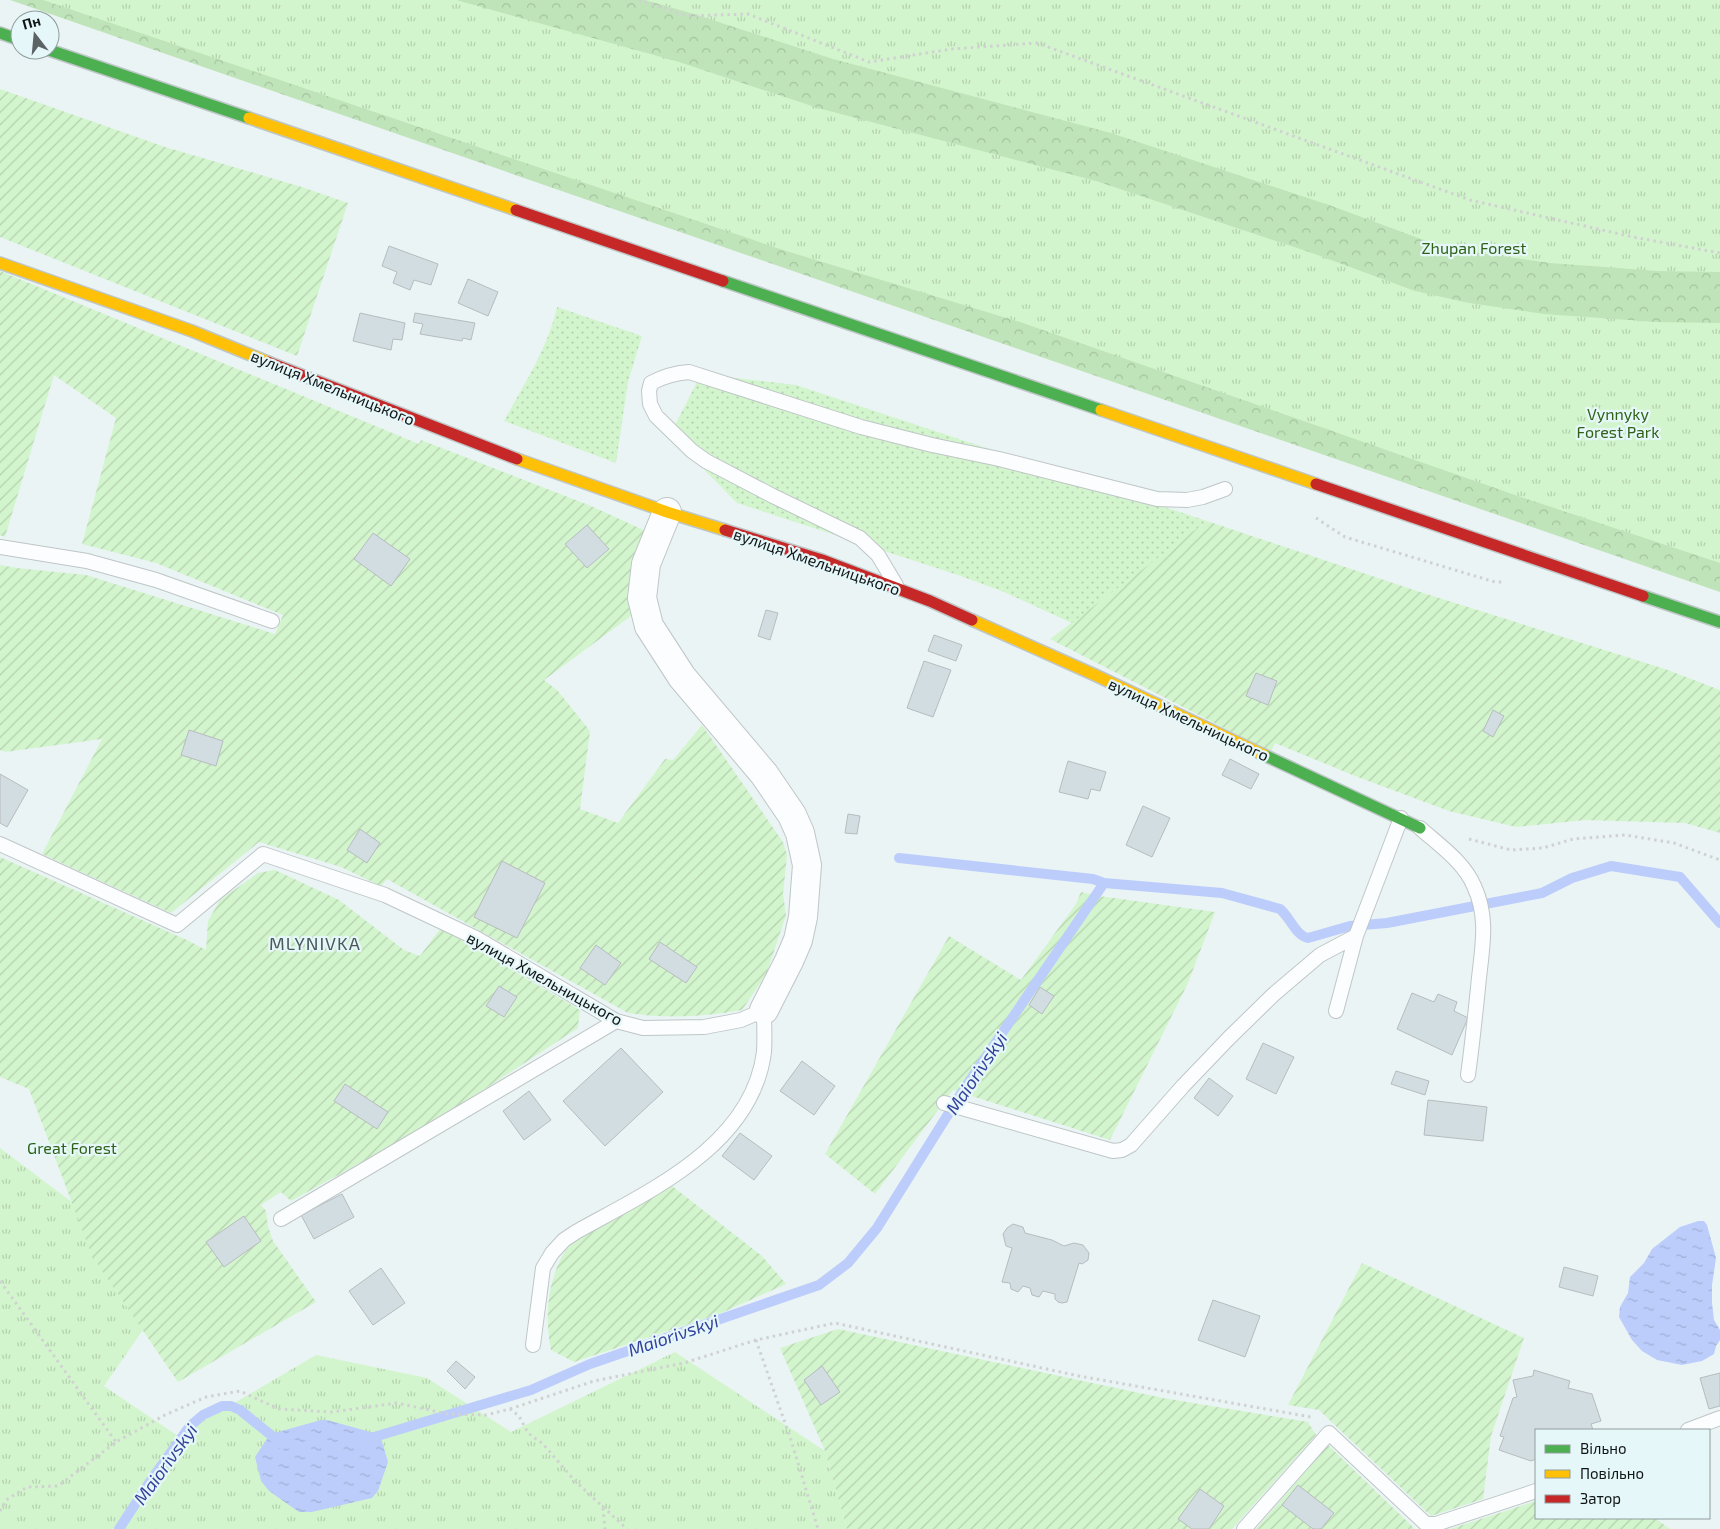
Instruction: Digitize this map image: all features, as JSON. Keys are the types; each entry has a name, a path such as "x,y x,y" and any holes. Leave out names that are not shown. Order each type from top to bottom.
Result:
{"main road":[{"path":"60,54 1720,622"},
{"name":"вулиця Хмельницького","path":"0,263 192,330 487,449 667,512 822,560 930,601 1420,828"}],"street":[{"path":"667,512 646,564 642,598 649,626 682,678 764,774 792,815 800,833 807,865 803,917 798,940 764,1010"}],"lane":[{"path":"899,590 878,555 860,538 773,496 706,461 692,451 656,416 650,404 649,391 652,383 662,377 675,373 690,372 861,427 932,445 999,458 1157,499 1187,500 1203,497 1225,489"},
{"path":"0,547 88,561 156,580 272,621"},
{"path":"1336,1011 1359,929 1401,818"},
{"path":"1420,828 1463,868 1474,886 1483,915 1484,942 1468,1075"},
{"name":"вулиця Хмельницького","path":"0,844 177,925 263,854 385,895 476,938 616,1021 643,1028 704,1027 741,1020 764,1010"},
{"path":"949,1104 1113,1151 1122,1150 1131,1145 1183,1086 1274,995 1320,955 1359,929"},
{"path":"533,1345 543,1268 564,1240 676,1175 698,1158 740,1113 755,1086 764,1052 764,1010"},
{"path":"282,1219 616,1021"},
{"path":"1691,1429 1720,1418"},
{"path":"1244,1529 1329,1433 1426,1524 1436,1527 1535,1491"}],"path":[{"path":"639,0 686,16 748,14 869,62 952,49 1037,43 1470,200 1633,237 1720,253"},
{"path":"1345,537 1495,582"},
{"path":"1420,828 1511,850 1543,848 1573,839 1625,835 1674,843 1720,860"},
{"path":"0,1281 116,1442"},
{"path":"0,1511 6,1500 27,1487 58,1486 116,1442 165,1415 206,1397 240,1391 279,1409 332,1412 397,1403 448,1414 486,1415 594,1381 684,1363 756,1340 835,1323 1079,1376 1311,1417 1320,1422 1329,1433"},
{"path":"756,1340 791,1440 818,1529"},
{"path":"510,1409 519,1416 528,1433 543,1444 575,1481 627,1529"},
{"path":"603,1508 605,1529"}],"green space":[{"name":"Zhupan Forest","path":"10,0 1720,0 1720,592 60,17 60,10 39,10"},
{"name":"Vynnyky Forest Park","path":"43,0 456,0 679,62 818,108 1096,181 1312,253 1415,291 1469,303 1544,314 1656,322 1720,323 1720,563 1515,495 1020,322 783,250"},
{"path":"645,0 1720,0 1720,272 1658,271 1550,263 1479,253 1429,242 1329,205 1111,133 833,59"},
{"path":"0,89 165,147 302,187 348,203 297,356 0,237"},
{"path":"0,271 419,444 421,440 591,506 648,532 635,613 544,680 558,691 590,731 580,809 618,823 665,759 673,760 702,725 783,842 787,855 783,894 786,915 766,975 742,1010 685,1016 628,1013 387,879 381,886 341,867 259,842 171,913 42,854 102,739 5,752 0,750 0,565 86,575 275,634 283,615 156,563 82,544 116,418 54,375 5,537 0,535"},
{"path":"557,307 642,336 628,382 616,463 504,421 542,351"},
{"path":"701,374 796,385 1207,521 1072,623 1004,592 958,575 737,503 670,435"},
{"path":"1207,521 1420,592 1665,669 1720,690 1720,833 1685,823 1585,820 1516,827 1449,811 1355,776 1275,743 1271,752 1050,639"},
{"name":"Great Forest","path":"0,857 206,950 208,921 220,900 258,873 275,870 339,900 404,950 420,956 440,929 456,937 580,1010 578,1028 431,1124 291,1201 281,1192 261,1205 266,1211 273,1241 316,1302 178,1382 92,1256 29,1089 0,1077"},
{"path":"1081,892 1215,912 1188,983 1110,1140 953,1090 875,1194 825,1154 949,936 1021,980 1076,904"},
{"path":"0,1148 177,1281 104,1386 178,1436 316,1355 427,1378 511,1432 675,1352 825,1451 847,1529 0,1529"},
{"path":"672,1186 762,1256 786,1284 719,1314 574,1362 551,1350 548,1320 550,1290 559,1262 566,1249 575,1237"},
{"path":"1362,1263 1524,1338 1491,1436 1483,1499 1431,1516 1319,1410 1288,1405"},
{"path":"838,1329 1163,1398 1308,1422 1316,1435 1232,1529 847,1529 825,1451 780,1348"},
{"path":"1328,1445 1415,1529 1256,1529"},
{"path":"1535,1501 1535,1519 1656,1519 1670,1529 1450,1529"}],"water":[{"path":"1704,1221 1707,1225 1716,1258 1712,1285 1712,1303 1714,1320 1720,1330 1720,1340 1714,1354 1702,1361 1682,1365 1657,1360 1642,1351 1632,1340 1619,1317 1620,1307 1628,1293 1630,1277 1644,1263 1652,1249 1680,1227"},
{"path":"321,1420 374,1433 381,1438 388,1462 378,1491 372,1498 312,1512 299,1512 269,1491 261,1481 255,1457 266,1440 278,1432"}],"building":[{"path":"389,246 438,264 431,285 414,280 410,290 393,283 397,272 382,266"},
{"path":"468,279 498,292 488,316 458,303"},
{"path":"360,313 405,323 402,340 393,339 391,350 353,341"},
{"path":"415,313 475,323 471,340 463,338 462,341 420,334 423,324 413,322"},
{"path":"587,525 609,549 587,568 565,544"},
{"path":"373,533 410,559 391,586 354,559"},
{"path":"766,610 778,613 770,640 758,636"},
{"path":"934,635 962,645 956,661 928,651"},
{"path":"924,661 951,670 933,717 907,708"},
{"path":"1256,673 1277,681 1268,705 1246,696"},
{"path":"1493,710 1504,716 1493,737 1483,731"},
{"path":"189,730 223,741 216,766 181,755"},
{"path":"1230,759 1259,774 1251,789 1222,775"},
{"path":"1068,761 1106,772 1100,791 1091,789 1088,799 1059,792"},
{"path":"0,774 28,790 7,827 0,823"},
{"path":"1143,806 1170,818 1152,857 1126,845"},
{"path":"848,814 860,816 857,834 845,833"},
{"path":"360,829 380,843 367,863 347,850"},
{"path":"502,861 545,883 517,938 474,917"},
{"path":"660,942 697,967 686,983 649,959"},
{"path":"596,945 621,963 605,985 580,968"},
{"path":"499,986 517,997 504,1017 486,1006"},
{"path":"1040,987 1054,996 1042,1014 1029,1005"},
{"path":"1412,993 1434,1002 1438,994 1457,1002 1454,1011 1468,1018 1452,1055 1397,1029"},
{"path":"1263,1043 1294,1057 1276,1094 1246,1079"},
{"path":"621,1048 663,1092 605,1146 563,1101"},
{"path":"802,1061 835,1086 814,1115 780,1091"},
{"path":"1396,1071 1429,1081 1425,1095 1391,1084"},
{"path":"1209,1078 1233,1096 1218,1116 1194,1098"},
{"path":"345,1084 388,1112 377,1129 334,1101"},
{"path":"529,1091 551,1120 524,1140 503,1111"},
{"path":"1428,1100 1487,1107 1483,1141 1424,1135"},
{"path":"740,1133 772,1156 754,1180 722,1156"},
{"path":"342,1194 354,1217 314,1239 301,1215"},
{"path":"244,1216 261,1241 224,1267 206,1242"},
{"path":"1013,1224 1023,1227 1025,1233 1052,1240 1064,1246 1074,1243 1083,1245 1089,1253 1088,1260 1082,1264 1079,1263 1067,1302 1058,1302 1055,1299 1055,1294 1043,1291 1039,1297 1032,1295 1030,1288 1023,1286 1018,1292 1011,1289 1010,1283 1002,1282 1012,1248 1006,1246 1003,1234"},
{"path":"1564,1267 1598,1276 1593,1296 1559,1287"},
{"path":"381,1268 405,1303 373,1325 349,1291"},
{"path":"1213,1300 1260,1316 1245,1357 1198,1340"},
{"path":"456,1361 475,1377 465,1389 447,1371"},
{"path":"822,1366 840,1392 821,1405 804,1380"},
{"path":"1534,1370 1570,1381 1568,1388 1592,1394 1601,1421 1591,1424 1593,1429 1535,1429 1535,1459 1531,1461 1499,1450 1504,1437 1500,1436 1513,1398 1517,1397 1513,1380 1533,1376"},
{"path":"1720,1373 1720,1406 1709,1409 1700,1378"},
{"path":"1298,1485 1334,1513 1321,1529 1313,1529 1282,1505"},
{"path":"1200,1489 1224,1506 1209,1529 1192,1529 1178,1519"}],"waterway":[{"path":"899,858 1093,879 1104,883 1222,893 1280,909 1296,930 1308,938 1350,926 1387,923 1542,893 1572,878 1611,866 1680,877 1720,923"},
{"name":"Maiorivskyi","path":"364,1440 531,1390 590,1364 819,1285 848,1263 877,1228 962,1092 1104,883"},
{"name":"Maiorivskyi","path":"119,1529 190,1426 203,1415 222,1406 231,1406 240,1410 282,1444"}],"traffic: fast":[{"path":"0,33 10,36"},
{"path":"60,54 249,118"},
{"path":"723,281 1101,410"},
{"path":"1643,596 1720,622"},
{"path":"1264,755 1420,828"}],"traffic: slow":[{"path":"249,118 516,210"},
{"path":"0,263 192,331 268,362"},
{"path":"1101,410 1316,484"},
{"path":"517,459 667,512 725,530"},
{"path":"972,620 1095,675 1264,755"}],"traffic: jam":[{"path":"516,210 723,281"},
{"path":"268,362 517,459"},
{"path":"1316,484 1643,596"},
{"path":"725,530 822,560 930,601 972,620"}],"district":[{"name":"MLYNIVKA","path":"315,943"}]}
